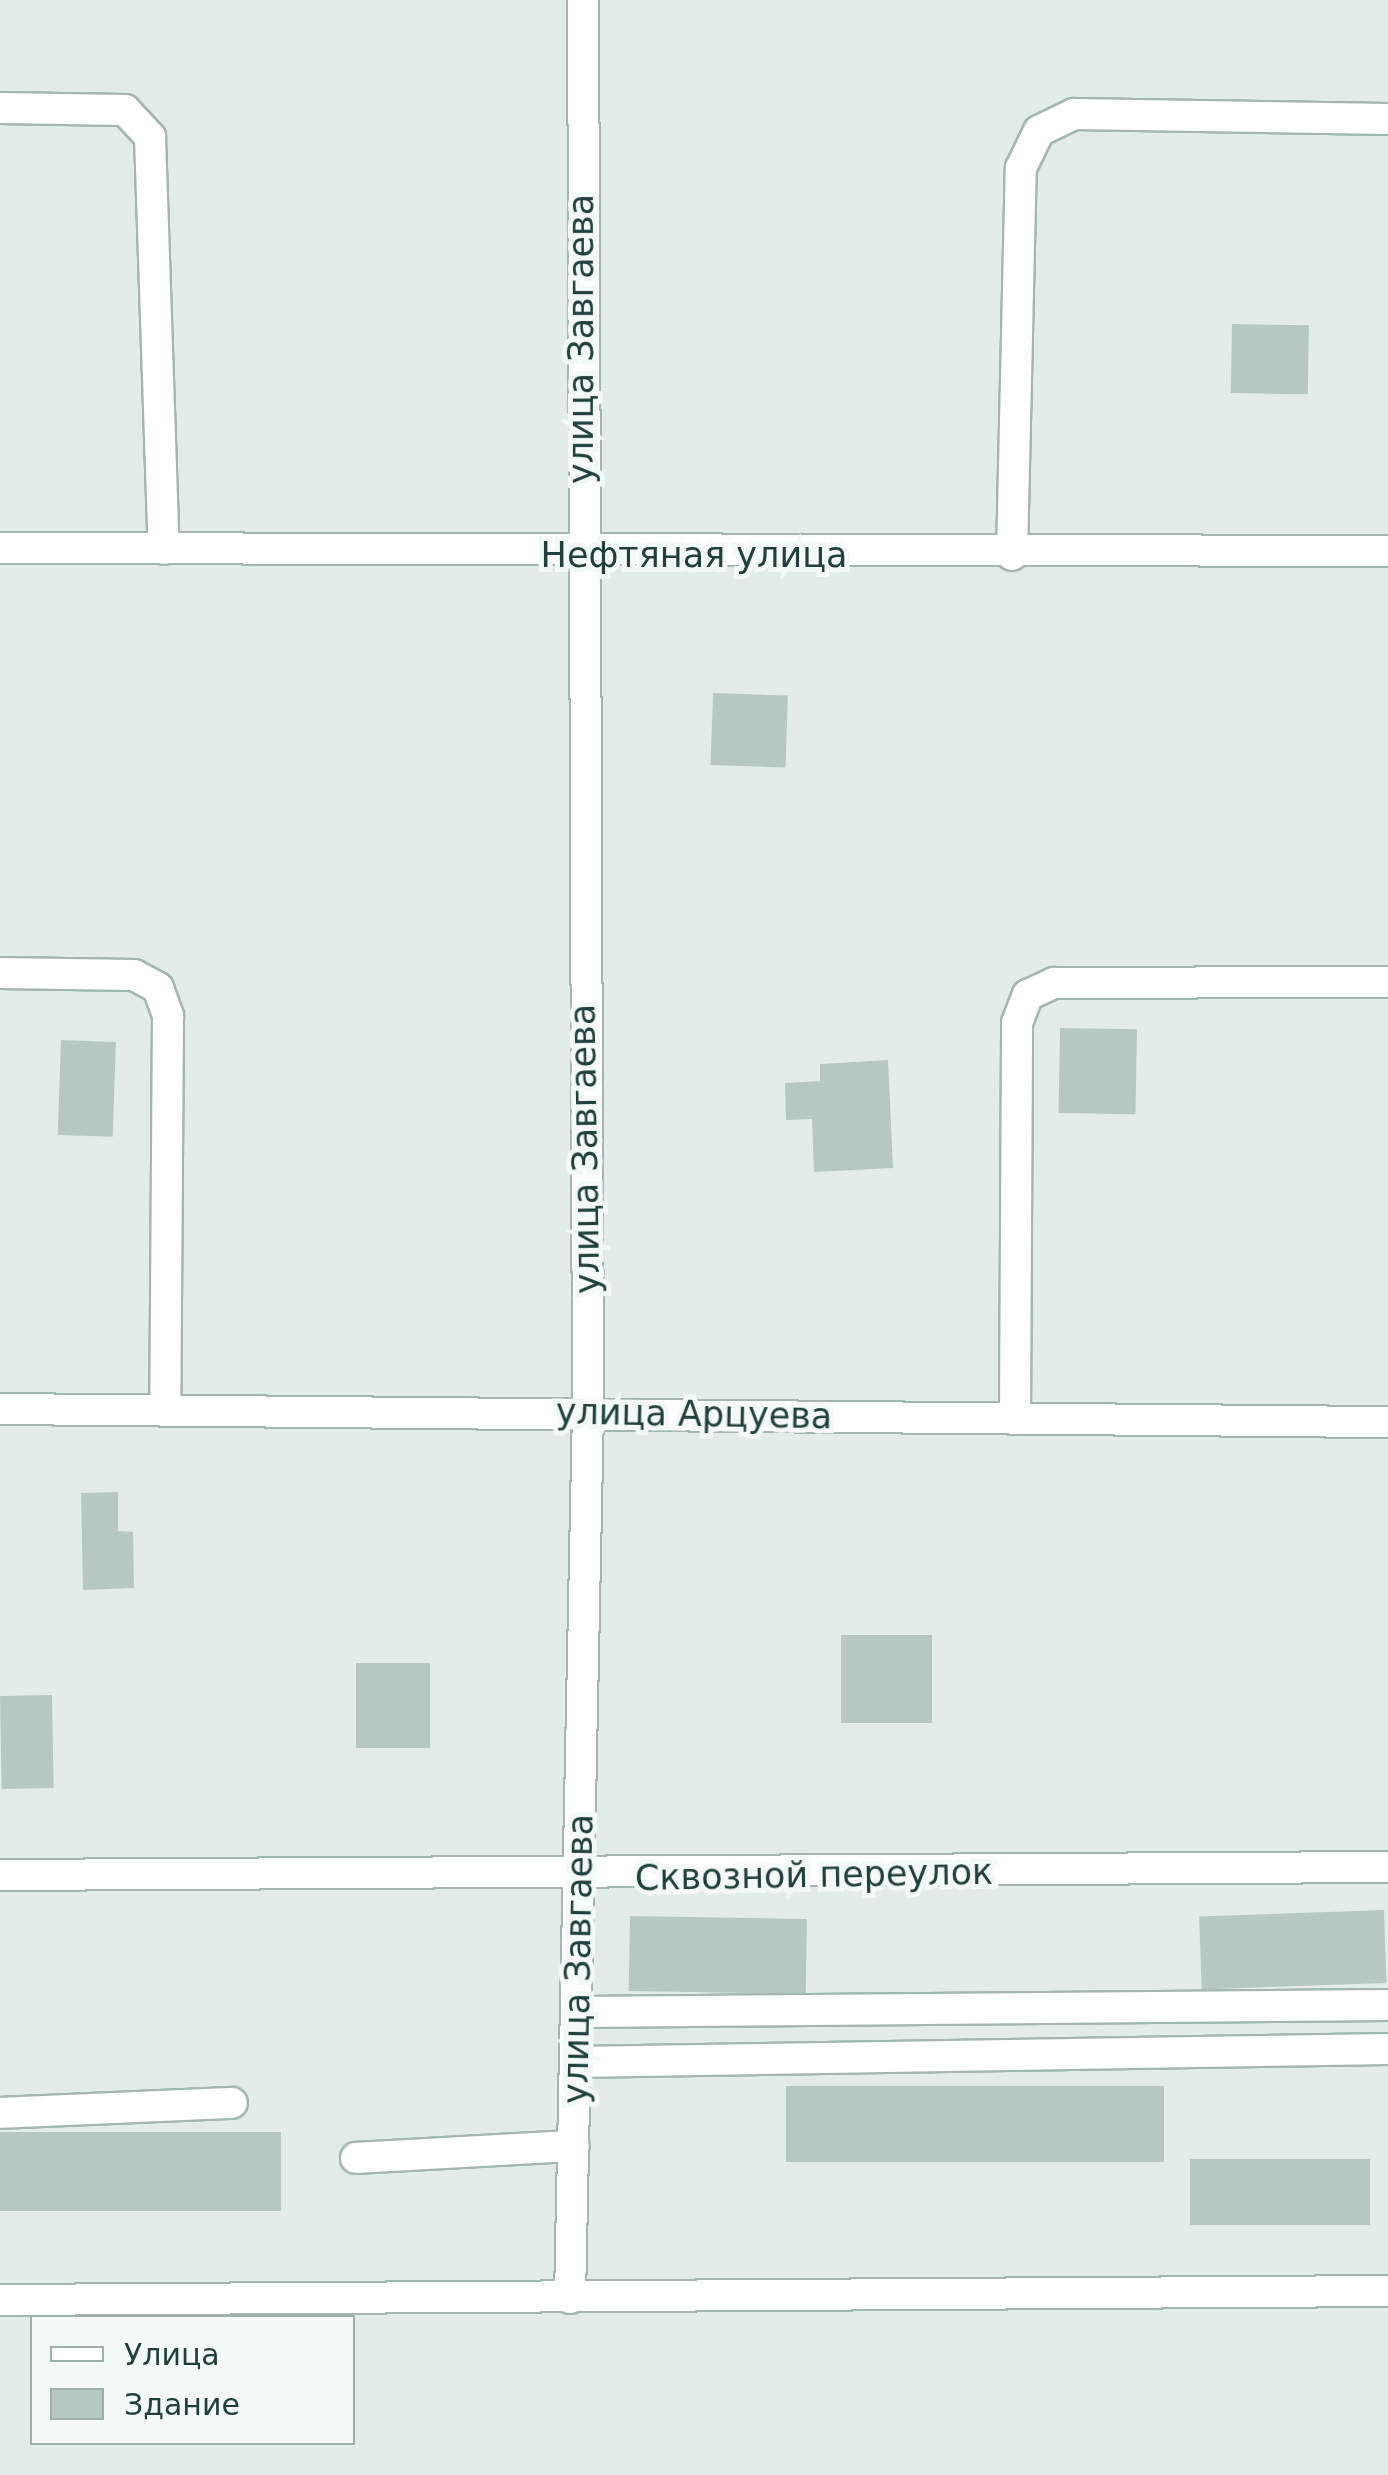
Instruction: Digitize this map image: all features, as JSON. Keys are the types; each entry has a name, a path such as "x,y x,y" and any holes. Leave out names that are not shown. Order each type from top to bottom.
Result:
{"street":[{"name":"улица Завгаева","path":"570,2298 588,1412 580,555 583,0"},
{"path":"0,108 125,110 150,137 164,548"},
{"path":"1012,555 1021,168 1039,130 1074,114 1388,118"},
{"name":"Нефтяная улица","path":"0,548 580,555 1388,551"},
{"path":"0,973 134,976 158,988 168,1016 166,1409"},
{"path":"1014,1419 1017,1023 1028,996 1054,983 1388,982"},
{"name":"улица Арцуева","path":"0,1409 1388,1422"},
{"name":"Сквозной переулок","path":"0,1875 580,1878 1388,1867"},
{"path":"576,2012 1388,2005"},
{"path":"576,2062 1388,2049"},
{"path":"0,2114 232,2103"},
{"path":"356,2158 574,2146"},
{"path":"0,2300 1388,2291"}],"building":[{"path":"1232,324 1309,325 1308,394 1231,393"},
{"path":"713,693 788,696 785,768 710,765"},
{"path":"1060,1028 1137,1029 1136,1114 1059,1113"},
{"path":"61,1040 116,1042 113,1137 58,1135"},
{"path":"888,1060 893,1168 814,1172 812,1119 786,1120 785,1083 820,1081 820,1064"},
{"path":"118,1492 118,1531 133,1532 134,1588 83,1590 81,1493"},
{"path":"841,1635 932,1635 932,1723 841,1723"},
{"path":"356,1663 430,1663 430,1748 356,1748"},
{"path":"52,1695 54,1788 2,1789 0,1696"},
{"path":"1384,1910 1387,1983 1202,1989 1199,1916"},
{"path":"630,1916 807,1919 806,1994 629,1991"},
{"path":"786,2086 1164,2086 1164,2162 786,2162"},
{"path":"0,2132 281,2132 281,2211 0,2211"},
{"path":"1190,2159 1370,2159 1370,2225 1190,2225"}]}
